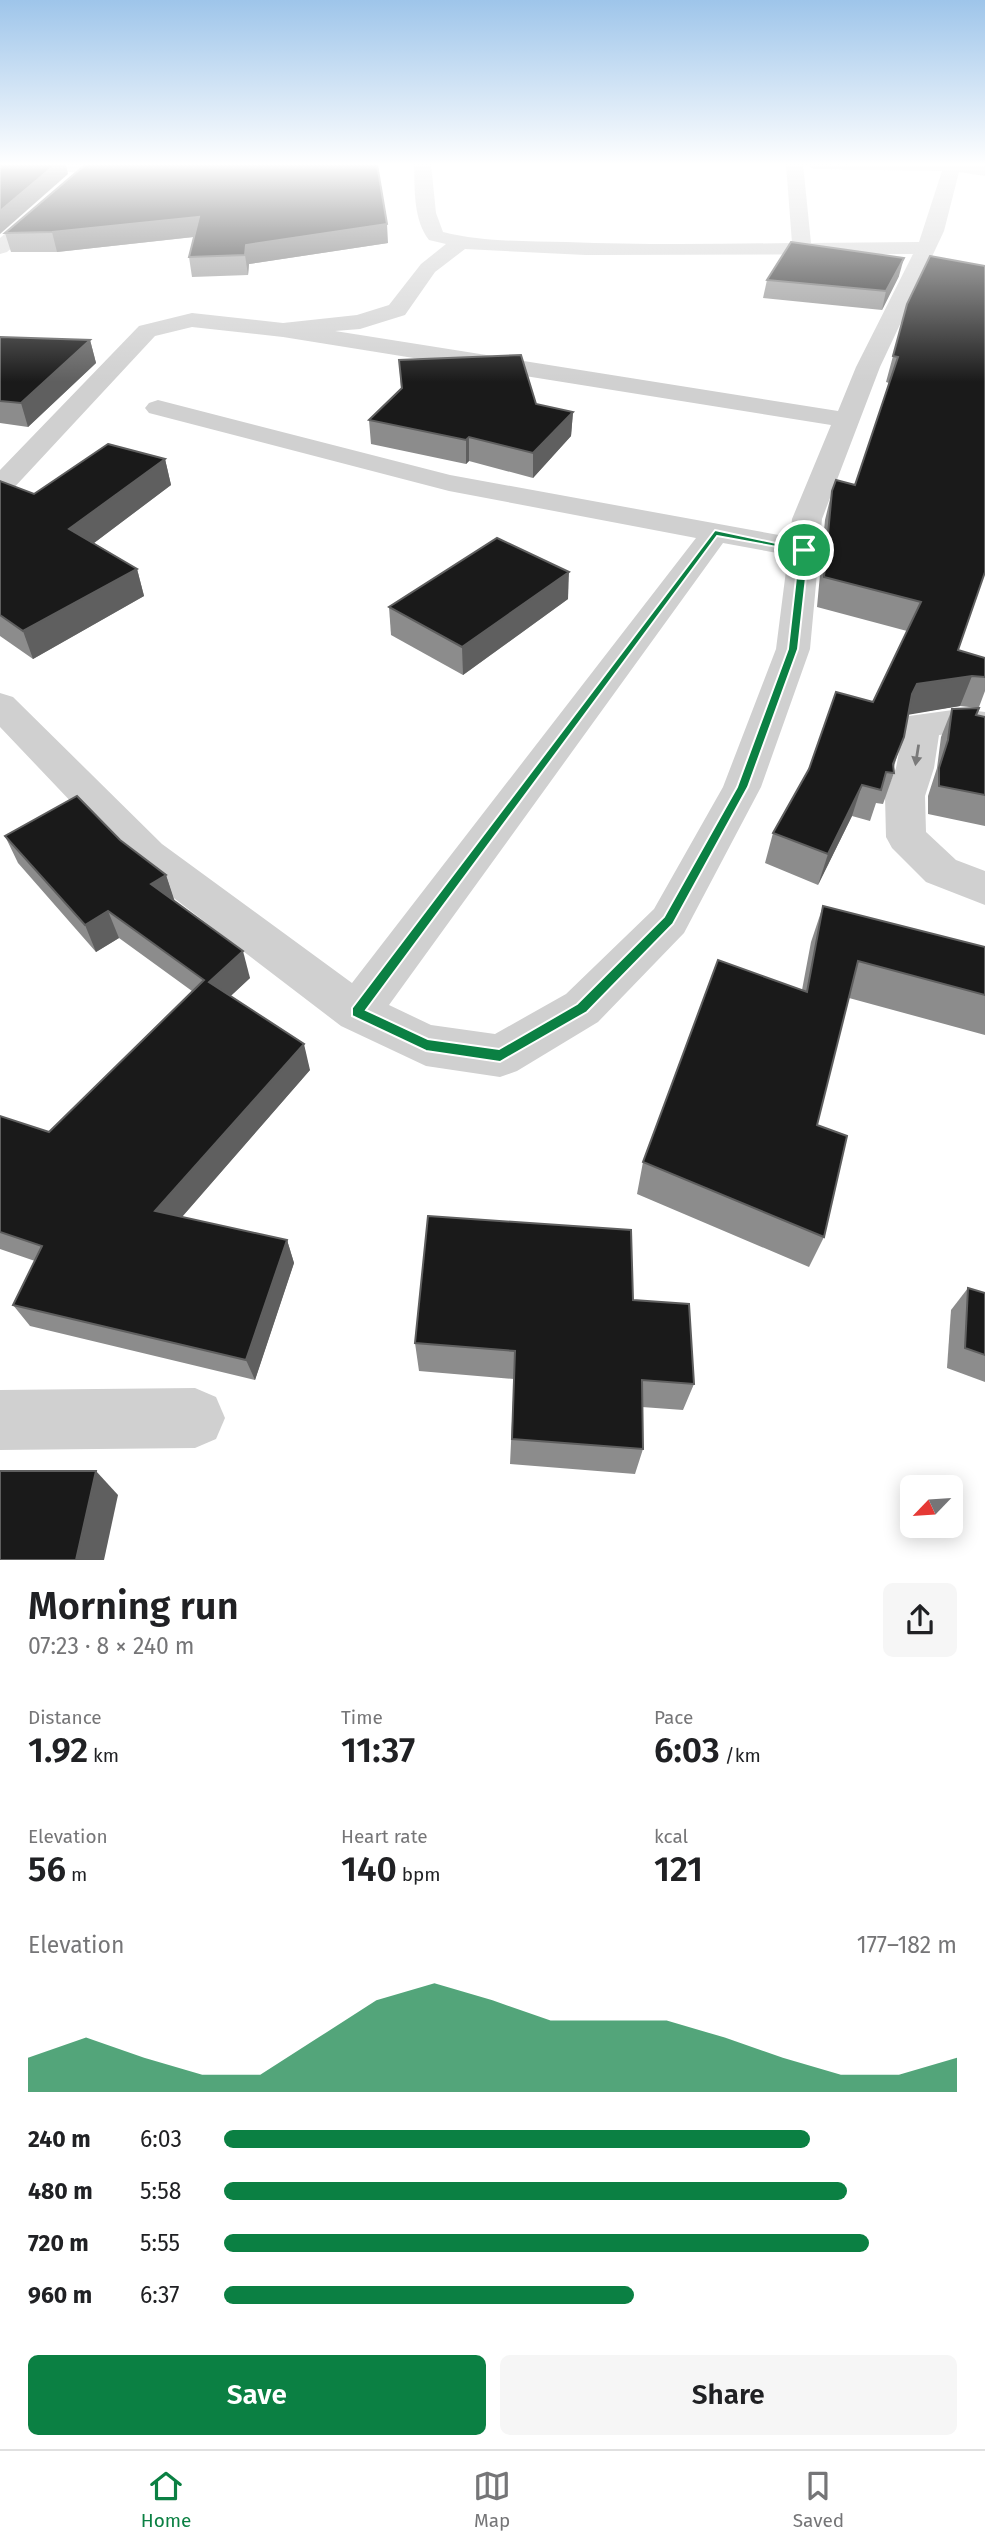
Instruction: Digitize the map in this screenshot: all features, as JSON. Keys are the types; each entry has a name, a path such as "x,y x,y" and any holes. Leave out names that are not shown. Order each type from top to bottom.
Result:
{"street":[{"path":"438,237 460,243 535,248 926,248"},
{"path":"801,237 802,248"},
{"path":"0,705 147,855 357,1012 426,1045 500,1056 582,1008 669,921 742,787 793,649 807,519 868,367 931,237"},
{"path":"283,330 360,322 397,310 428,268 460,243"},
{"path":"0,486 147,331 192,320 283,330 847,420"},
{"path":"158,408 449,483 804,550"},
{"path":"357,1012 715,533"},
{"path":"985,724 960,721 922,726 915,768 905,796 906,837 941,871 985,889"},
{"path":"0,1420 195,1418"}],"building":[{"path":"194,237 301,237 246,245 245,255 189,257"},
{"path":"791,242 904,258 886,291 767,280"},
{"path":"930,256 985,266 985,572 958,650 985,658 985,677 972,676 917,684 912,694 904,737 893,764 894,773 886,772 881,790 862,785 828,854 773,833 809,769 836,692 873,702 921,602 824,577 832,491 836,480 855,485 898,357 893,356 907,304"},
{"path":"0,337 90,340 21,403 0,401"},
{"path":"521,355 536,404 573,412 533,453 469,437 466,440 369,420 402,388 399,360"},
{"path":"108,444 165,459 69,529 137,569 23,631 0,615 0,481 34,494"},
{"path":"497,538 569,572 462,647 389,607"},
{"path":"979,708 976,715 985,717 985,795 939,786 939,768 948,740 952,709"},
{"path":"77,796 120,840 166,875 151,884 243,951 209,982 304,1044 155,1211 287,1240 246,1360 13,1305 42,1246 0,1232 0,1116 49,1132 204,980 108,911 85,925 5,836"},
{"path":"823,906 985,947 985,995 858,961 817,1125 847,1136 824,1237 643,1162 718,960 807,992"},
{"path":"428,1216 631,1230 633,1300 689,1304 694,1384 642,1380 643,1449 512,1439 515,1351 415,1343"},
{"path":"968,1288 985,1293 985,1355 965,1348"},
{"path":"0,1471 96,1471 76,1560 0,1560"}],"route":[{"path":"715,533 804,550 793,649 742,787 669,921 582,1008 500,1056 426,1045 357,1012 715,533"}]}
